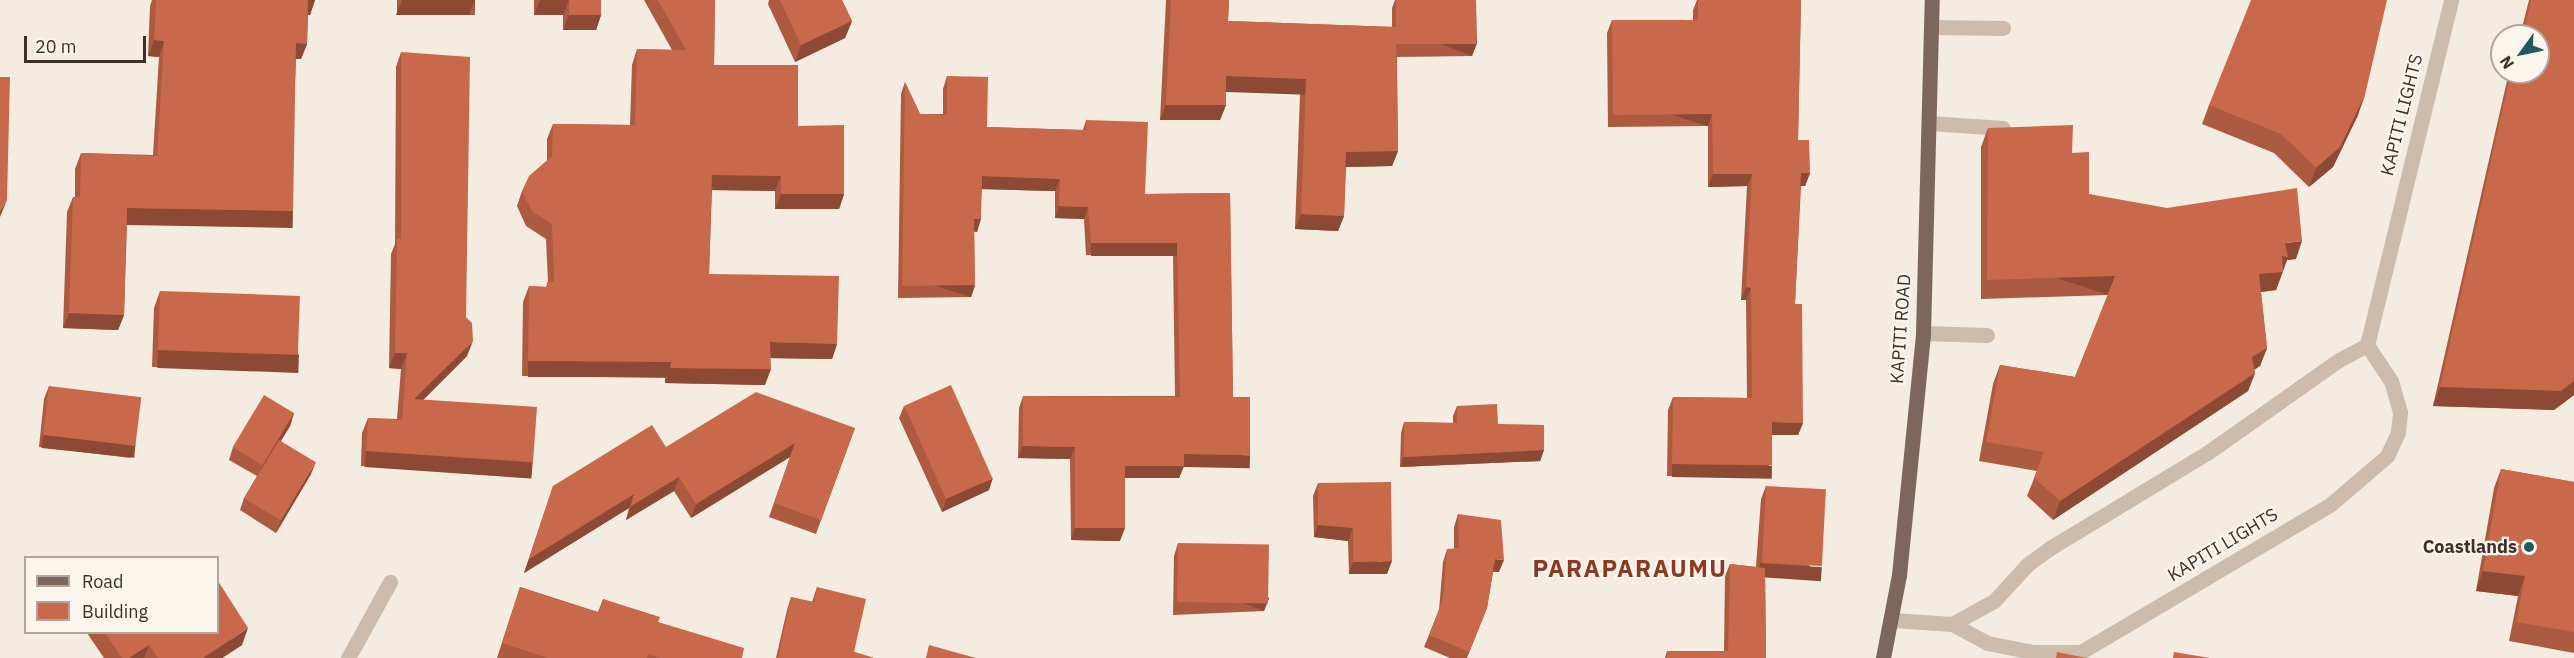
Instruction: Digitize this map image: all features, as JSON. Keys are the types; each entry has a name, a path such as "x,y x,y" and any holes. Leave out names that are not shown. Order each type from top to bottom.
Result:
{"main road":[{"name":"KAPITI ROAD","path":"1883,658 1892,620 1923,333 1932,0"}],"street":[{"name":"KAPITI LIGHTS","path":"1892,620 1952,624 1987,643 2033,652 2081,652 2331,504 2387,456 2398,432 2400,412 2391,381 2367,345 2451,0"},
{"path":"1933,27 2003,28"},
{"path":"1929,123 2003,128"},
{"path":"1923,333 1987,335"},
{"path":"1952,624 1994,601 2028,564 2050,548 2207,453 2339,360 2367,345"},
{"path":"348,658 390,582"}],"building":[{"path":"156,0 308,0 307,44 296,43 293,211 127,208 124,315 69,313 73,197 80,197 81,153 157,156 164,41 154,40"},
{"path":"569,0 601,0 601,15 569,15"},
{"path":"658,0 715,0 714,65 798,65 798,126 844,125 844,194 781,194 781,176 712,175 709,274 839,276 837,344 770,342 771,369 670,368 671,362 528,361 529,286 547,287 547,282 554,282 552,224 532,211 522,191 529,176 552,156 553,124 635,125 637,49 686,50"},
{"path":"780,0 842,0 852,21 801,45"},
{"path":"1171,0 1229,0 1228,21 1396,27 1398,151 1346,152 1344,216 1301,214 1306,79 1226,76 1226,105 1166,105"},
{"path":"1396,0 1476,0 1476,44 1396,44"},
{"path":"1698,0 1801,0 1798,140 1809,140 1810,173 1801,173 1795,304 1802,304 1803,423 1772,422 1772,465 1672,464 1673,397 1752,398 1751,288 1746,287 1752,174 1713,174 1712,114 1613,115 1612,20 1698,20"},
{"path":"2251,0 2387,0 2365,95 2340,147 2316,168 2281,134 2209,105"},
{"path":"2531,0 2574,0 2574,381 2561,391 2440,387 2508,84 2550,84 2550,24 2526,24"},
{"path":"401,52 470,57 466,317 472,323 473,341 414,399 537,407 533,462 366,451 368,418 402,420 407,353 395,353 397,239 401,239"},
{"path":"947,76 988,77 987,127 1086,130 1086,120 1148,122 1145,194 1230,193 1233,397 1250,397 1250,455 1184,454 1184,466 1125,466 1125,528 1075,528 1075,447 1023,446 1023,396 1180,397 1177,243 1091,243 1088,207 1059,206 1060,179 982,176 981,219 974,219 975,285 902,286 905,82 920,114 947,115"},
{"path":"0,77 10,77 7,200 0,211"},
{"path":"2073,125 2072,153 2089,152 2089,194 2167,208 2297,188 2302,241 2285,243 2288,257 2282,256 2283,272 2259,274 2267,348 2252,357 2255,373 2060,501 2034,478 2044,452 1986,442 2000,365 2075,377 2115,276 1987,280 1988,128"},
{"path":"160,291 300,296 298,355 158,350"},
{"path":"951,385 992,478 946,499 904,406"},
{"path":"49,386 141,397 135,446 43,435"},
{"path":"756,392 855,428 821,520 774,503 795,443 696,504 679,477 631,506 634,494 529,559 553,486 652,425 666,447"},
{"path":"264,395 294,413 263,465 233,447"},
{"path":"1497,404 1498,424 1544,425 1544,450 1404,457 1404,422 1457,423 1457,406"},
{"path":"279,440 316,462 281,520 244,498"},
{"name":"Coastlands","path":"2501,469 2574,482 2574,632 2516,622 2525,576 2483,571"},
{"path":"1391,482 1392,561 1353,562 1353,528 1318,525 1318,483"},
{"path":"1766,486 1826,489 1822,566 1762,563"},
{"path":"1458,514 1501,520 1504,560 1495,559 1487,608 1469,652 1429,635 1443,599 1447,549 1459,548"},
{"path":"1178,543 1269,545 1268,604 1177,602"},
{"path":"1730,564 1765,568 1766,658 1667,658 1667,651 1728,651"},
{"path":"219,583 248,628 203,658 158,658 149,645 129,658 122,658 106,634 219,634"},
{"path":"520,587 599,613 603,599 660,617 658,622 744,648 742,658 661,658 648,654 647,658 548,658 502,643"},
{"path":"817,587 866,599 854,652 874,658 778,658 791,597 814,602"},
{"path":"929,645 976,658 926,658"},
{"path":"2057,652 2087,658 2056,658"},
{"path":"2174,652 2210,658 2173,658"}],"place":[{"name":"Coastlands","path":"2529,547"}],"district":[{"name":"PARAPARAUMU","path":"1630,569"}]}
